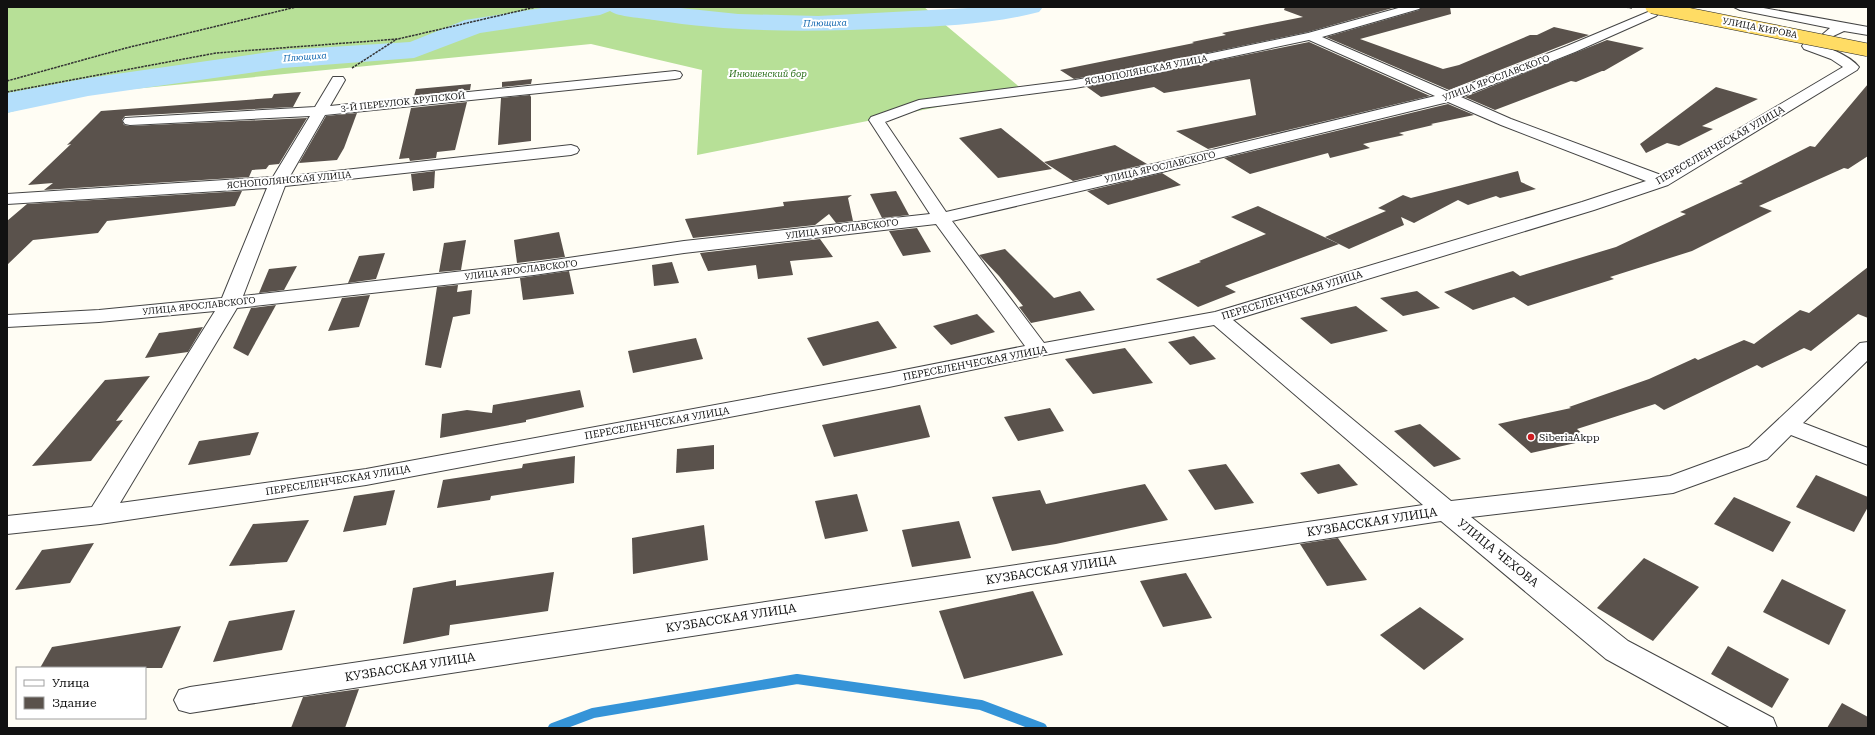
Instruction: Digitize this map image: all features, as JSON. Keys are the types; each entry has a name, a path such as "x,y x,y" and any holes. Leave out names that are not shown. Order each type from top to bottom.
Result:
{"main road":[{"name":"УЛИЦА КИРОВА","path":"1652,10 1868,50"}],"street":[{"name":"ЯСНОПОЛЯНСКАЯ УЛИЦА","path":"941,218 876,120 919,104 1096,80 1310,36 1415,7"},
{"path":"1740,7 1868,31"},
{"name":"УЛИЦА ЯРОСЛАВСКОГО","path":"7,321 99,316 230,303 534,269 684,247 941,218 1162,167 1450,97 1571,49 1652,10"},
{"path":"1828,35 1842,27"},
{"path":"1310,36 1506,122 1662,181"},
{"name":"ПЕРЕСЕЛЕНЧЕСКАЯ УЛИЦА","path":"7,525 100,515 366,477 881,382 1039,350 1218,318 1588,206 1662,181 1852,67 1836,56 1808,46"},
{"name":"3-Й ПЕРЕУЛОК КРУПСКОЙ","path":"130,121 320,111 675,75"},
{"path":"100,515 230,303 278,182 338,80"},
{"name":"ЯСНОПОЛЯНСКАЯ УЛИЦА","path":"7,199 278,182 570,150"},
{"path":"941,218 1039,350"},
{"name":"УЛИЦА ЧЕХОВА","path":"1218,318 1446,510 1617,650 1761,728"},
{"name":"КУЗБАССКАЯ УЛИЦА","path":"190,700 1446,510 1673,484 1758,453 1868,348"},
{"path":"1787,426 1868,457"}],"path":[{"path":"7,81 126,48 296,7"},
{"path":"7,92 216,53 398,39 536,7"},
{"path":"359,62 383,46 398,39"}],"green space":[{"name":"Инюшенский бор","path":"7,7 924,7 1023,90 697,155 702,70 591,44 72,95 7,113"}],"building":[{"path":"1285,7 1396,7 1308,32 1131,69 1074,79 1060,70 1194,43 1192,42 1226,35 1222,33 1303,17 1284,10"},
{"path":"1422,7 1450,7 1451,14 1360,39 1443,69 1459,65 1530,35 1537,35 1554,27 1589,35 1449,90 1326,37 1419,10"},
{"path":"1607,40 1644,48 1604,71 1576,82 1571,81 1495,110 1465,97"},
{"path":"1309,42 1430,96 1208,149 1176,131 1256,115 1250,79 1164,93 1154,87 1101,97 1087,87"},
{"path":"532,79 531,84 502,87 502,82"},
{"path":"471,84 470,90 414,96 416,89"},
{"path":"1868,84 1868,156 1848,169 1844,168 1759,206 1772,211 1692,251 1610,277 1614,279 1528,306 1514,297 1473,310 1444,292 1513,271 1520,276 1616,247 1686,214 1680,212 1743,183 1739,182 1810,146 1815,147"},
{"path":"1716,87 1758,99 1702,126 1713,129 1679,146 1667,143 1646,153 1640,144"},
{"path":"301,92 293,107 125,116 122,120 124,125 130,126 307,118 279,164 269,165 266,169 252,170 249,177 44,190 53,183 28,185 71,144 67,145 101,111 272,98 274,94"},
{"path":"530,95 531,141 498,145 501,98"},
{"path":"467,102 455,150 437,152 436,158 410,161 409,158 399,159 411,108"},
{"path":"1448,104 1474,115 1431,124 1433,125 1399,133 1404,135 1363,144 1370,148 1330,158 1328,153 1250,174 1224,158"},
{"path":"357,113 344,148 337,160 299,163 326,116"},
{"path":"1001,128 1052,169 998,178 959,138"},
{"path":"1115,145 1147,164 1073,181 1044,162"},
{"path":"435,171 434,188 413,191 411,174"},
{"path":"1518,171 1521,182 1536,189 1500,198 1496,196 1468,205 1458,200 1414,223 1401,217 1404,225 1349,249 1325,237 1386,211 1378,208 1403,195 1411,198"},
{"path":"1162,173 1181,185 1108,205 1087,191"},
{"path":"242,191 235,206 107,221 98,233 33,240 7,265 7,221 27,204"},
{"path":"896,191 909,215 882,218 870,194"},
{"path":"852,195 848,198 853,221 836,223 829,214 815,225 693,238 685,219 784,206 783,202"},
{"path":"1258,206 1339,244 1225,286 1236,292 1198,307 1156,279 1201,262 1199,261 1266,234 1231,217"},
{"path":"917,228 931,252 903,256 889,231"},
{"path":"559,232 565,257 517,263 514,240"},
{"path":"820,239 833,257 790,261 793,275 758,279 756,265 708,271 700,253"},
{"path":"466,240 461,270 439,272 444,243"},
{"path":"1005,249 1054,298 1080,291 1095,310 1031,323 1019,307 1023,306 999,276 979,255"},
{"path":"385,253 376,279 348,283 359,256"},
{"path":"672,262 679,283 654,286 652,265"},
{"path":"297,266 284,290 259,293 269,269"},
{"path":"1868,267 1868,318 1858,314 1811,351 1804,348 1762,368 1757,365 1664,410 1655,404 1577,429 1589,440 1531,453 1498,424 1571,408 1569,407 1649,379 1695,358 1698,360 1744,340 1754,344 1800,310 1809,313"},
{"path":"569,271 574,294 523,300 520,278"},
{"path":"458,285 457,292 472,290 470,314 453,317 441,368 425,365 437,287"},
{"path":"1417,291 1440,308 1403,316 1380,298"},
{"path":"370,295 359,327 328,331 342,298"},
{"path":"276,305 248,356 233,348 251,308"},
{"path":"1356,306 1388,331 1331,344 1300,318"},
{"path":"977,314 995,332 951,345 933,326"},
{"path":"878,321 897,348 823,366 807,338"},
{"path":"203,327 188,352 145,358 159,333"},
{"path":"1194,336 1216,359 1190,365 1168,342"},
{"path":"696,338 703,359 633,373 628,351"},
{"path":"1125,348 1153,383 1093,394 1065,359"},
{"path":"150,376 116,421 123,420 91,461 32,466 105,380"},
{"path":"580,390 584,407 526,420 526,422 440,438 442,414 467,410 492,413 493,405"},
{"path":"920,405 930,437 834,457 822,425"},
{"path":"1050,408 1064,431 1018,441 1004,417"},
{"path":"1420,424 1461,459 1434,467 1394,431"},
{"path":"259,432 250,455 188,465 199,441"},
{"path":"714,445 714,469 676,473 677,449"},
{"path":"575,456 574,483 491,496 490,500 437,508 443,480 522,468 523,464"},
{"path":"1226,464 1254,503 1215,510 1188,470"},
{"path":"1339,464 1358,485 1318,494 1300,473"},
{"path":"1816,475 1868,497 1868,507 1854,532 1796,507"},
{"path":"1145,484 1168,520 1056,544 1012,551 992,497 1040,490 1046,504"},
{"path":"395,490 386,525 343,532 354,496"},
{"path":"857,494 868,531 825,539 815,501"},
{"path":"1734,497 1791,522 1773,552 1714,524"},
{"path":"309,520 287,562 229,566 253,524"},
{"path":"959,521 971,558 912,567 902,530"},
{"path":"704,525 708,560 633,574 632,538"},
{"path":"1338,538 1367,580 1327,586 1300,544"},
{"path":"94,543 70,583 15,590 42,550"},
{"path":"1644,558 1699,587 1653,641 1597,608"},
{"path":"554,572 548,611 450,625 449,635 403,644 413,588 456,580 456,586"},
{"path":"1186,573 1212,618 1163,627 1140,581"},
{"path":"1782,579 1846,610 1829,645 1763,612"},
{"path":"1033,591 1063,655 964,679 939,611"},
{"path":"1420,607 1464,639 1424,670 1380,635"},
{"path":"295,610 282,650 213,662 229,621"},
{"path":"181,626 162,668 41,667 52,647"},
{"path":"1728,646 1789,679 1772,708 1711,674"},
{"path":"359,689 345,728 291,728 303,697"},
{"path":"1842,703 1868,717 1868,728 1827,728"}],"waterway":[{"name":"Плющиха","path":"7,103 88,87 283,59 414,50 474,26 600,7"},
{"name":"Плющиха","path":"620,7 672,15 738,22 818,24 980,16 1030,7"},
{"path":"553,728 593,713 797,679 981,705 1042,728"}],"place":[{"name":"SiberiaAkpp","path":"1531,437"}]}
